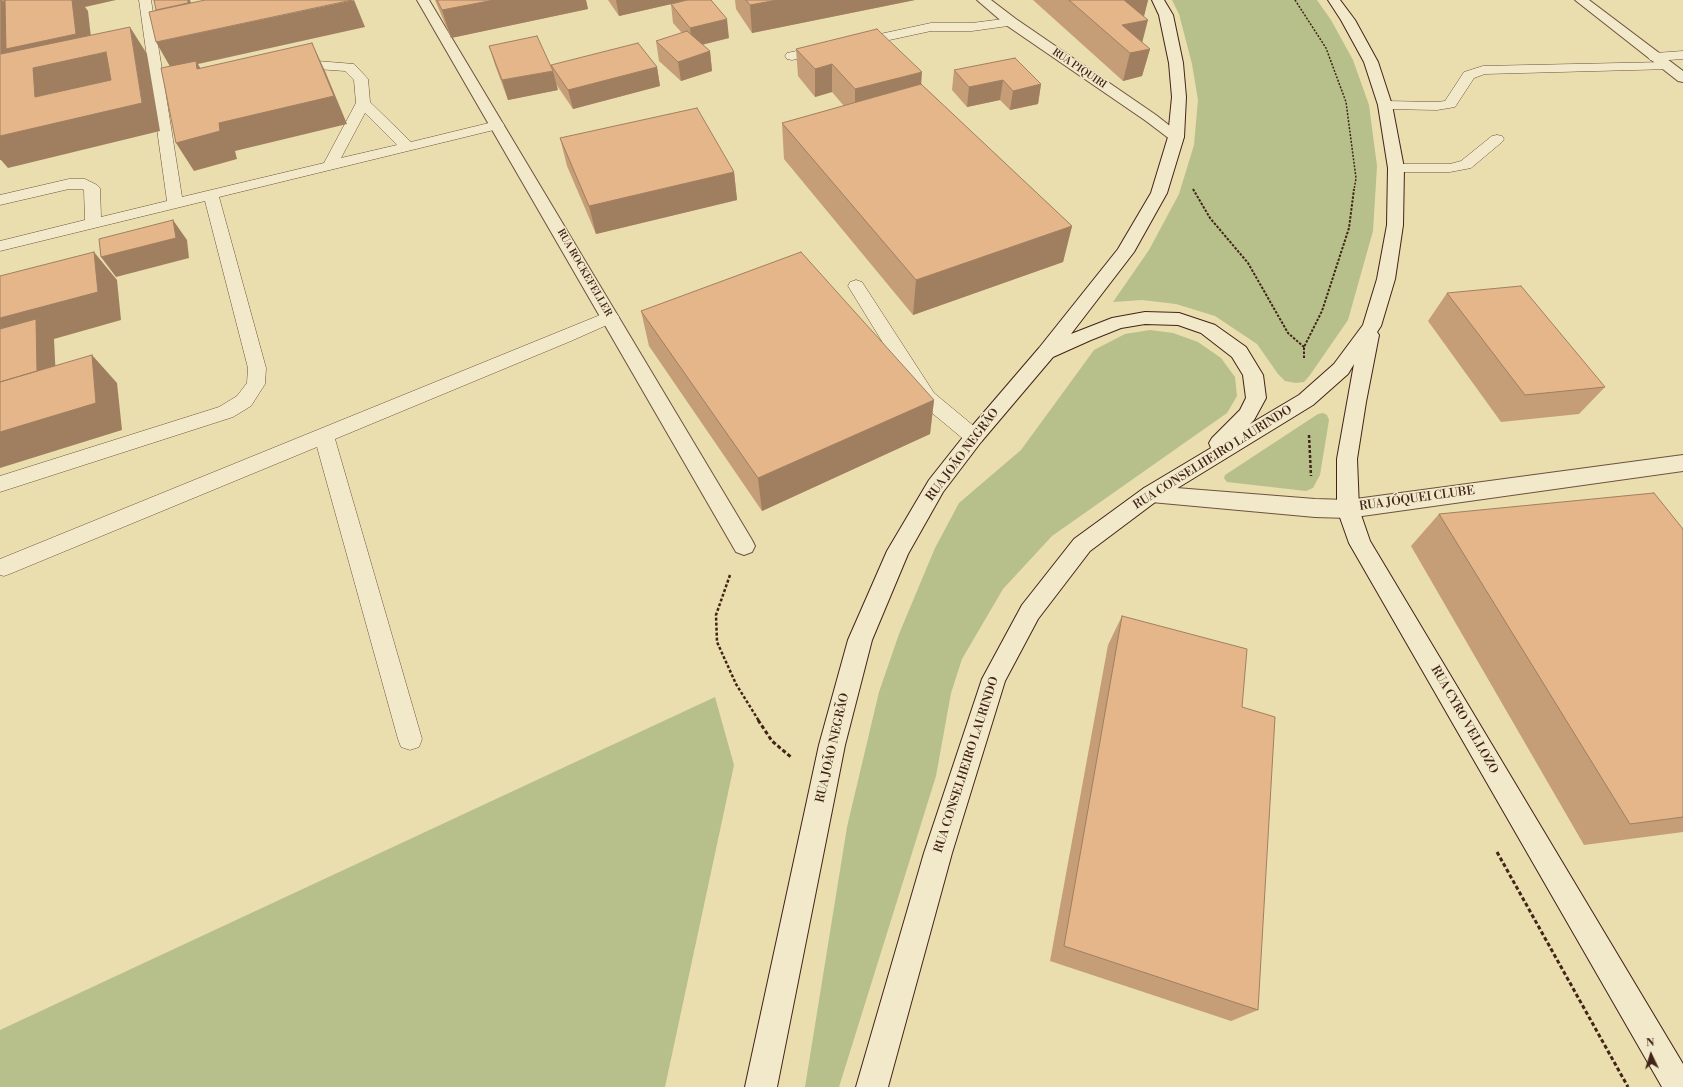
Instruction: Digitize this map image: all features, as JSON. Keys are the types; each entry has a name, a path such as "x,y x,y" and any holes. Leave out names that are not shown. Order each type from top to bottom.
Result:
{"main road":[{"name":"RUA ROCKEFELLER","path":"423,0 744,546"},
{"name":"RUA PIQUIRI","path":"983,0 1011,22 1151,118 1176,137"},
{"name":"RUA JOÃO NEGRÃO","path":"761,1087 832,745 860,640 889,571 898,551 936,486 974,437 1046,353 1125,252 1159,193 1176,137 1179,97 1176,62 1166,14 1158,0"},
{"name":"RUA CONSELHEIRO LAURINDO","path":"872,1087 938,852 994,679 1030,612 1082,545 1151,494 1306,400 1341,369 1372,326 1386,279 1395,225 1396,168 1386,105 1370,62 1348,20 1334,0"},
{"path":"1581,0 1683,78"},
{"path":"1046,353 1084,335 1118,322 1145,318 1179,319 1200,326 1208,329 1238,352 1253,376 1256,398 1247,415 1191,470"},
{"name":"RUA CYRO VELLOZO","path":"1372,326 1356,402 1347,459 1348,509 1360,543 1679,1087"},
{"name":"RUA JÓQUEI CLUBE","path":"1151,494 1315,508 1348,509 1683,463"}],"lane":[{"path":"145,0 175,203"},
{"path":"792,56 931,27 972,27 1011,22"},
{"path":"1655,57 1683,55"},
{"path":"280,74 317,66 349,67 361,79 363,103 330,165"},
{"path":"1386,105 1437,106 1450,104 1469,75 1483,70 1666,66"},
{"path":"363,103 407,146"},
{"path":"0,246 497,125"},
{"path":"1396,168 1450,168 1466,165 1497,139"},
{"path":"0,200 69,184 85,184 92,188 93,224"},
{"path":"0,484 226,412 244,401 256,384 256,368 211,195"},
{"path":"856,286 927,398 974,437"},
{"path":"4,567 565,337 610,316"},
{"path":"324,436 410,739"}],"path":[{"path":"1295,0 1326,48 1346,102 1356,178 1349,228 1322,311 1304,348 1304,362"},
{"path":"1191,186 1210,218 1248,263 1288,333 1304,348"},
{"path":"1309,432 1312,483"},
{"path":"744,546 728,580 716,615 717,642 736,684 772,741 824,786"}],"green space":[{"path":"1172,0 1317,0 1331,20 1353,60 1369,105 1377,166 1373,231 1348,320 1304,382 1296,383 1285,381 1278,374 1257,344 1215,316 1176,304 1142,300 1113,302 1149,250 1179,194 1194,145 1198,100 1192,64 1179,14"},
{"path":"1150,330 1173,333 1198,342 1221,358 1235,377 1237,396 1227,413 1052,536 1003,589 962,659 951,693 936,776 839,1087 805,1087 847,827 879,692 899,634 935,548 959,503 1021,450 1094,350 1125,334"},
{"path":"1323,413 1327,415 1329,420 1320,475 1313,488 1306,491 1227,482 1224,478 1225,475 1318,414"},
{"path":"715,697 734,765 665,1087 0,1087 0,1030"}],"building":[{"path":"0,0 1,54 130,27 142,103 0,136","holes":["106,52 111,80 35,97 33,68"]},
{"path":"5,0 72,0 76,34 6,49"},
{"path":"154,0 188,0 188,3 156,10"},
{"path":"205,0 352,0 156,42 149,12"},
{"path":"437,0 494,0 442,10"},
{"path":"687,0 711,0 727,19 690,28 671,4"},
{"path":"746,0 777,0 750,5"},
{"path":"1069,0 1124,0 1148,20 1122,25 1150,49 1130,53"},
{"path":"877,29 922,72 855,89 832,64 815,69 796,49"},
{"path":"687,31 710,51 678,62 656,41"},
{"path":"537,36 553,71 502,80 489,46"},
{"path":"312,43 334,96 219,123 220,131 176,143 161,68 196,61 197,69"},
{"path":"638,43 657,67 568,90 551,65"},
{"path":"1015,58 1041,84 1013,91 1003,80 969,87 954,70"},
{"path":"921,84 1072,226 916,280 782,123"},
{"path":"697,108 734,172 589,206 560,138"},
{"path":"173,220 176,238 101,257 99,239"},
{"path":"94,252 98,292 0,318 0,276"},
{"path":"801,252 934,400 758,478 641,311"},
{"path":"1521,286 1605,387 1525,395 1447,293"},
{"path":"36,319 37,371 0,382 0,329"},
{"path":"92,355 96,403 0,432 0,382"},
{"path":"1654,493 1683,529 1683,817 1630,824 1439,514"},
{"path":"1122,616 1247,649 1242,707 1275,717 1258,1010 1064,946"}]}
